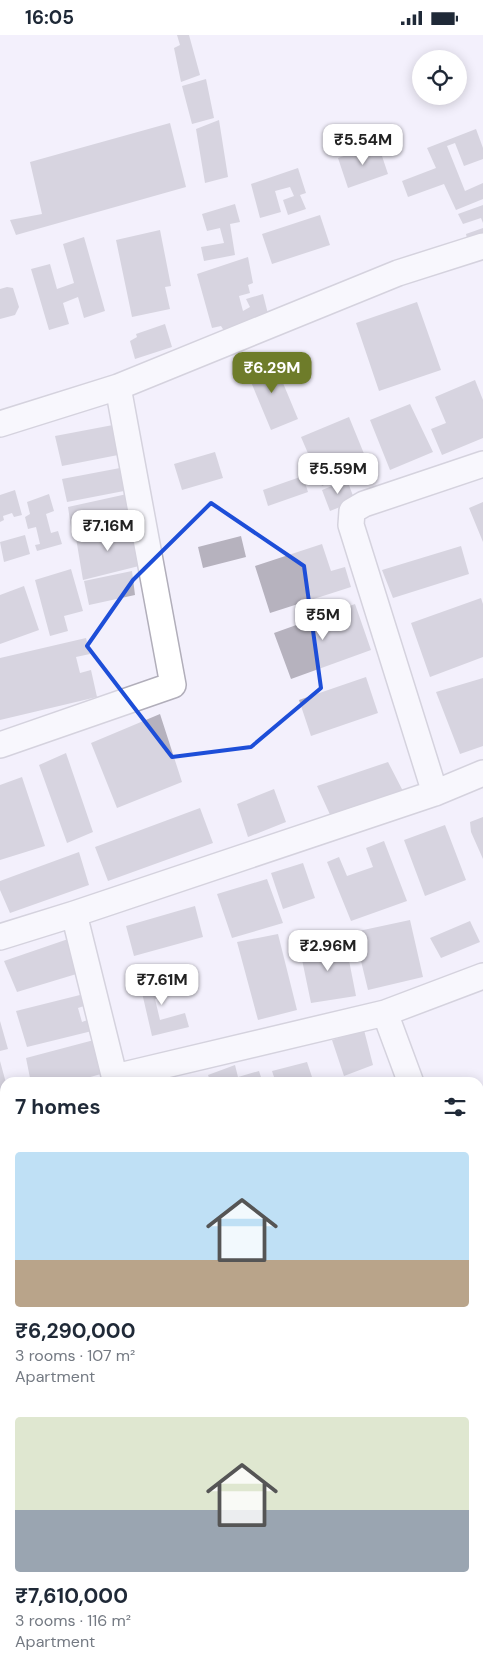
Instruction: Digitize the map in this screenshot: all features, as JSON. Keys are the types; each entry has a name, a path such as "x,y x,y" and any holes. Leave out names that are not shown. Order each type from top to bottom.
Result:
{"street":[{"path":"0,424 118,387 398,273 483,246"},
{"path":"0,745 172,685 118,387"},
{"path":"435,793 351,525 352,511 364,504 483,464"},
{"path":"0,937 435,793 483,773"},
{"path":"74,914 115,1077"},
{"path":"128,1077 385,1013 483,976"},
{"path":"385,1013 409,1077"}],"highlighted area":[{"path":"211,503 304,566 321,688 251,747 172,757 87,646 133,580"}],"building":[{"path":"177,35 189,35 200,75 181,82 174,48 180,45"},
{"path":"206,79 214,118 192,124 182,86"},
{"path":"219,120 228,177 205,183 196,129"},
{"path":"170,123 186,187 16,235 10,220 42,214 30,162"},
{"path":"476,129 483,148 483,159 464,166 455,143 447,146 465,191 483,183 483,199 456,210 444,184 408,197 402,181 436,168 427,148"},
{"path":"378,144 388,174 348,188 338,158"},
{"path":"298,168 306,193 300,195 306,209 288,215 283,200 294,196 290,187 275,191 281,212 260,218 251,184"},
{"path":"235,204 240,222 230,224 235,255 204,261 201,247 224,243 220,228 207,231 202,214"},
{"path":"483,205 483,223 481,218 463,224 458,214"},
{"path":"320,215 330,245 272,264 262,234"},
{"path":"483,228 483,242 469,247 466,234"},
{"path":"160,230 171,286 165,287 170,309 132,317 116,240"},
{"path":"84,237 105,311 84,318 78,297 63,303 69,324 49,330 31,269 50,264 57,289 74,283 63,244"},
{"path":"248,257 253,283 248,285 250,293 239,296 243,311 250,307 246,299 263,294 269,318 228,337 221,326 212,328 197,274"},
{"path":"13,288 19,307 15,315 0,319 0,289"},
{"path":"417,302 441,370 379,391 356,323"},
{"path":"165,324 172,347 135,359 130,341 137,337 136,334"},
{"path":"273,359 298,419 271,430 246,370"},
{"path":"475,380 483,400 483,438 442,455 431,429 446,423 435,397"},
{"path":"410,404 433,452 390,470 370,420"},
{"path":"349,417 369,466 322,486 301,437"},
{"path":"113,425 118,455 62,466 55,436"},
{"path":"215,452 223,478 182,490 174,464"},
{"path":"120,468 124,491 67,502 62,479"},
{"path":"303,476 308,492 268,506 263,490"},
{"path":"347,480 355,501 330,511 322,490"},
{"path":"15,490 22,515 14,517 12,513 3,516 4,520 0,522 0,495"},
{"path":"49,494 54,511 46,514 51,533 58,531 62,544 37,551 35,545 40,544 36,527 28,529 25,517 30,514 27,502"},
{"path":"127,494 131,522 72,534 68,507"},
{"path":"483,502 483,542 469,508"},
{"path":"132,524 139,566 83,580 76,538"},
{"path":"25,535 30,554 4,562 0,542"},
{"path":"241,536 246,557 203,568 198,547"},
{"path":"322,544 331,571 345,567 351,587 270,613 255,566"},
{"path":"461,546 469,574 393,598 382,570"},
{"path":"71,569 83,611 64,616 68,631 50,636 35,580"},
{"path":"132,571 135,595 89,605 84,581"},
{"path":"24,586 39,630 0,644 0,595"},
{"path":"481,598 483,604 483,657 430,677 411,623"},
{"path":"355,604 371,650 291,679 274,633"},
{"path":"86,638 90,654 76,657 80,673 91,670 97,697 0,720 0,658"},
{"path":"366,677 378,713 311,736 299,700"},
{"path":"483,678 483,746 460,754 436,692"},
{"path":"160,714 182,782 117,808 91,743"},
{"path":"66,753 93,832 67,843 39,765"},
{"path":"388,762 405,795 332,819 317,786"},
{"path":"22,777 45,846 0,860 0,785"},
{"path":"274,789 286,822 248,837 237,804"},
{"path":"200,808 213,843 108,881 95,847"},
{"path":"483,817 483,859 471,832 470,822"},
{"path":"445,825 466,880 425,896 404,840"},
{"path":"384,841 407,901 351,921 327,862 339,857 347,876 373,867 366,848"},
{"path":"79,852 89,885 10,913 0,890 0,881"},
{"path":"303,863 315,898 283,909 271,873"},
{"path":"267,879 283,923 232,938 217,894"},
{"path":"195,906 203,937 134,956 126,926"},
{"path":"410,920 423,977 368,990 354,932"},
{"path":"470,921 480,942 441,958 430,938"},
{"path":"278,934 297,1010 258,1020 237,942"},
{"path":"74,937 83,972 17,992 4,961"},
{"path":"345,940 356,996 311,1003 300,950"},
{"path":"176,976 179,993 155,999 160,1020 185,1013 189,1027 152,1036 140,984"},
{"path":"84,994 87,1005 78,1008 82,1022 90,1019 92,1031 27,1047 16,1011"},
{"path":"0,1021 8,1049 0,1051"},
{"path":"364,1030 373,1065 344,1076 332,1040"},
{"path":"94,1040 101,1074 90,1077 30,1077 26,1058"},
{"path":"0,1061 4,1077 0,1077"},
{"path":"307,1062 312,1077 274,1077 272,1071"},
{"path":"235,1065 238,1077 209,1077 208,1075"},
{"path":"259,1071 261,1077 238,1077"}]}
